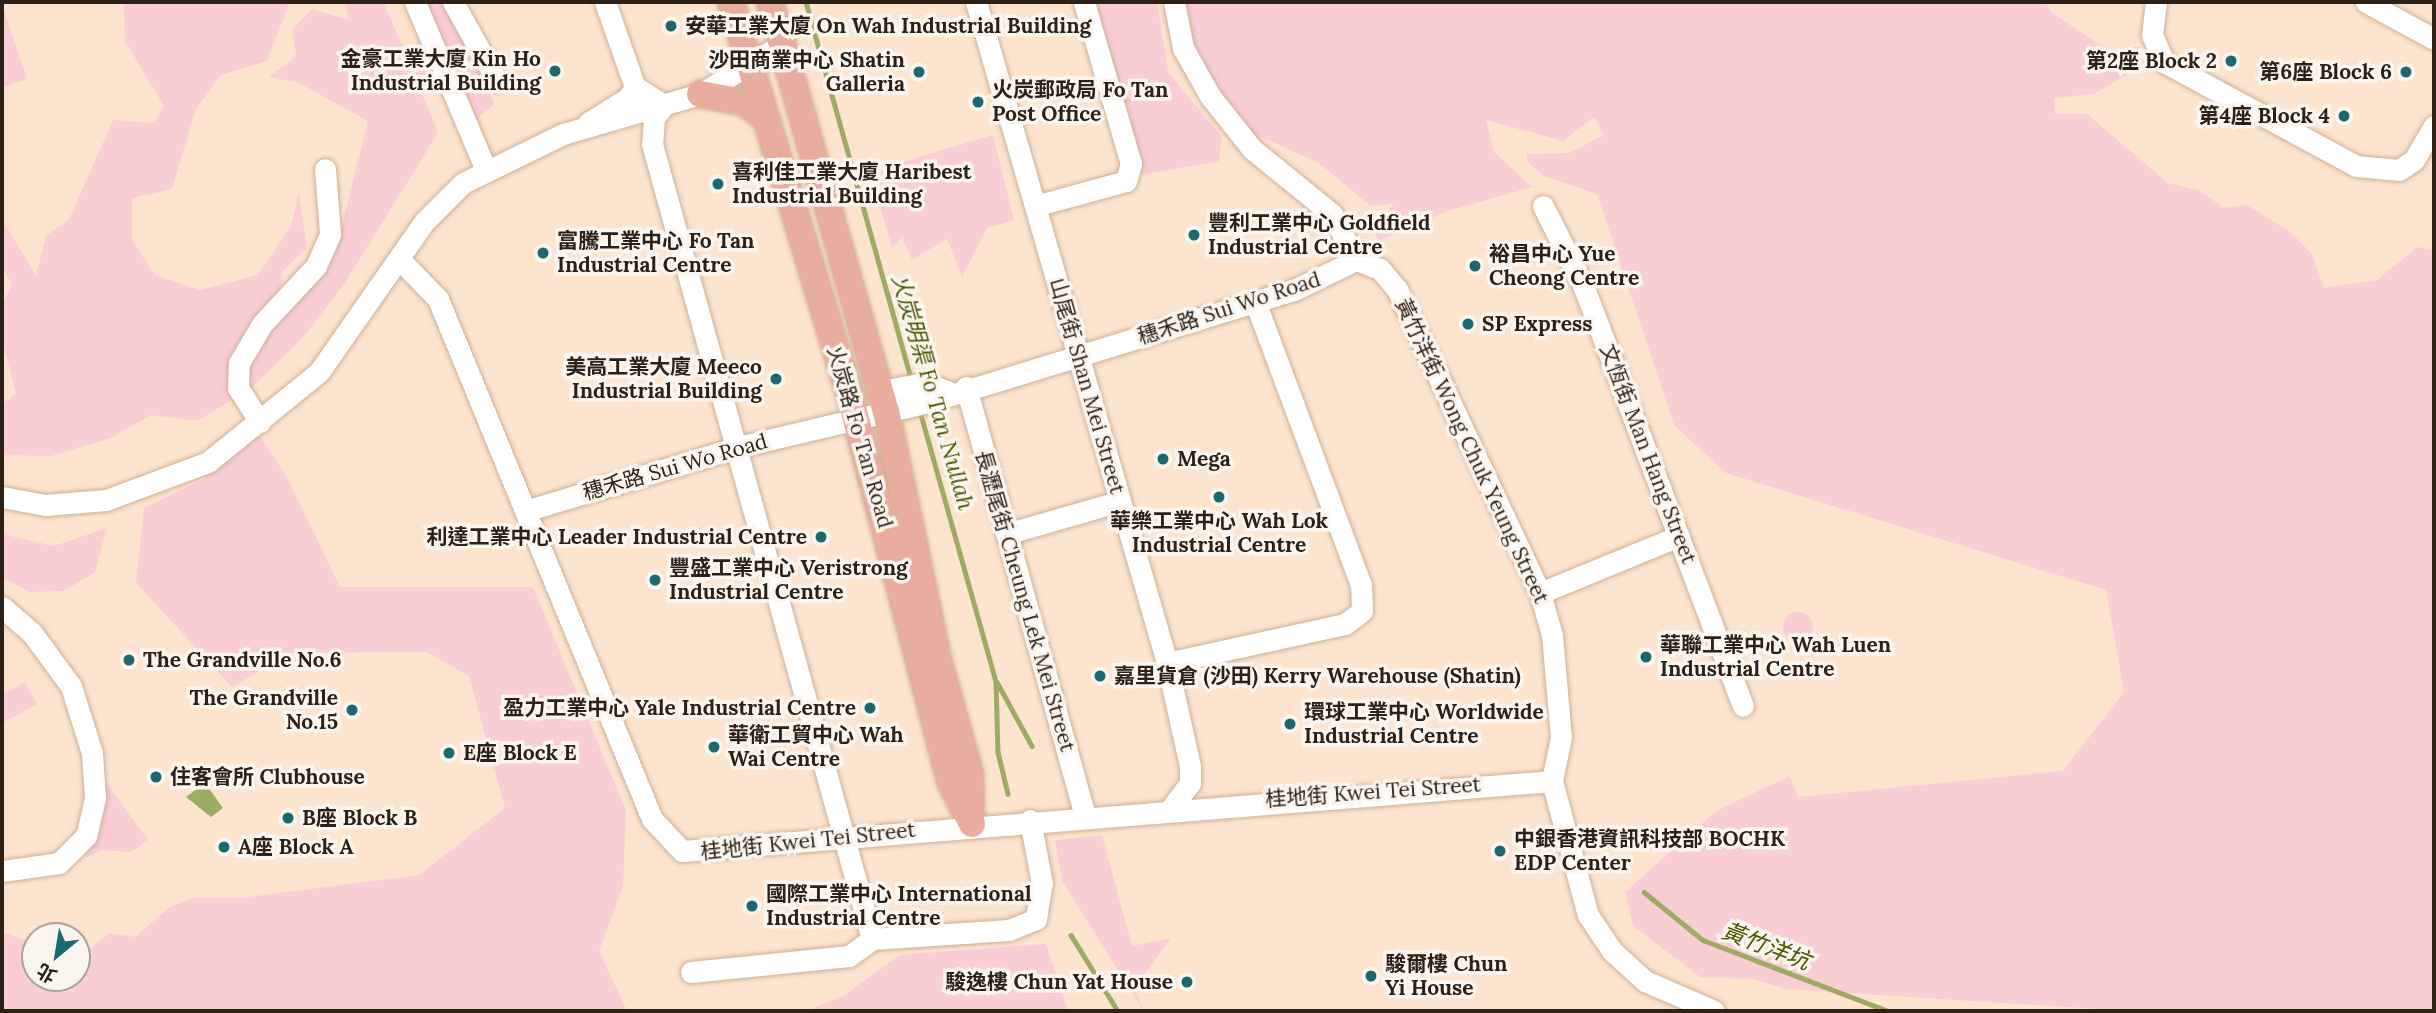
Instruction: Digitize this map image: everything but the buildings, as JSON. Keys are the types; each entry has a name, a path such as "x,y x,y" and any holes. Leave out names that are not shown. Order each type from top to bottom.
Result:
{"main road":[{"name":"火炭路 Fo Tan Road","path":"731,2 855,418 920,678 951,783 972,824"},
{"name":"火炭路 Fo Tan Road","path":"770,2 781,45 894,399 937,656 970,774 972,824"},
{"path":"700,94 744,103 764,117"}],"street":[{"path":"415,2 485,168"},
{"path":"453,2 498,81"},
{"path":"605,2 635,87 664,105"},
{"name":"山尾街 Shan Mei Street","path":"976,2 1167,663 1190,766 1190,783 1172,807"},
{"path":"1035,206 1126,181 1130,164 1084,2"},
{"path":"1174,2 1183,48 1210,96 1252,149 1332,214 1356,260"},
{"path":"2156,2 2152,35 2171,67 2356,166 2399,170 2414,160 2434,126"},
{"path":"2365,2 2434,39"},
{"path":"2,497 63,505 143,490 208,461 260,422 331,359 441,202 485,168 582,128 700,94 750,69 781,45"},
{"path":"582,128 628,98 635,87"},
{"path":"664,105 654,118 652,144 872,939"},
{"path":"260,422 238,388 239,363 262,324 316,266 330,234 325,169"},
{"name":"文恆街 Man Hang Street","path":"1543,206 1583,285 1743,706"},
{"name":"桂地街 Kwei Tei Street","path":"400,260 438,299 665,840 698,854 972,824 1172,807 1552,781"},
{"name":"穗禾路 Sui Wo Road","path":"525,511 737,447 855,418 894,399 947,391 1255,302 1356,260"},
{"name":"黃竹洋街 Wong Chuk Yeung Street","path":"1356,260 1380,269 1397,289 1539,593 1552,635 1561,737 1552,781 1573,877 1599,934 1645,981 1714,1011"},
{"path":"1167,663 1345,624 1363,611 1361,585 1336,532 1255,302"},
{"name":"長瀝尾街 Cheung Lek Mei Street","path":"947,391 1006,534 1085,815"},
{"path":"1006,534 1120,501"},
{"path":"1539,593 1679,536"},
{"path":"2,607 32,633 71,686 92,753 95,798 86,835 59,863 2,871"},
{"path":"691,972 849,956 872,939 1027,927 1043,900 1030,820"}],"shaded area":[{"path":"124,2 290,2 267,61 221,75 196,109 172,189 132,198 132,240 155,275 200,290 258,275 291,226 299,193 307,248 282,272 280,293 309,259 336,249 368,121 297,82 269,77 296,56 292,30 312,9 349,20 344,2 383,2 408,58 431,17 424,2 443,2 495,104 473,121 455,78 418,84 438,133 345,283 300,341 250,389 197,421 151,415 111,438 51,456 2,455 2,404 16,394 2,339 2,304 12,285 2,265 2,220 36,275 46,236 69,219 113,120 154,123 164,106 125,41"},
{"path":"1093,2 1157,2 1168,72 1222,137 1219,161 1130,177"},
{"path":"1183,2 2046,2 2051,12 2109,51 2139,46 2145,64 2094,94 2054,98 2055,114 2087,114 2168,183 2199,190 2224,208 2247,205 2292,233 2312,254 2324,288 2377,280 2417,247 2434,250 2434,1011 2129,1011 1785,989 1754,979 1700,977 1633,926 1625,892 1716,811 1790,776 1798,797 2063,771 2124,692 2106,590 1726,473 1674,425 1597,194 1544,176 1527,162 1527,154 1569,153 1604,135 1594,117 1563,141 1486,120 1494,152 1532,187 1448,211 1378,241 1374,229 1394,203 1371,206 1317,162 1254,134 1201,66"},
{"path":"2,4 27,79 2,88"},
{"path":"993,135 1014,220 987,228 962,277 947,239 912,260 902,237 892,248 873,183 885,167"},
{"path":"259,435 287,477 340,587 533,587 626,810 623,886 599,951 627,1011 2,1011 2,932 21,939 21,992 91,992 91,947 110,933 135,937 170,907 192,898 241,898 419,875 505,808 469,676 427,652 291,653 232,687 136,583 144,508 202,480"},
{"path":"107,528 95,572 64,591 29,592 2,577 2,534 54,546"},
{"path":"1798,612 1809,616 1813,627 1809,638 1798,642 1787,638 1783,627 1787,616"},
{"path":"25,682 37,704 2,723 2,695"},
{"path":"104,780 148,840 131,852 101,850 85,858 100,830"},
{"path":"205,783 223,808 211,817 186,797"},
{"path":"1102,835 1132,946 1171,938 1134,988 1144,1011 1062,881 1055,840"},
{"path":"1046,944 1068,1011 805,1011 843,996 900,955"}],"waterway":[{"name":"火炭明渠 Fo Tan Nullah","path":"806,2 911,379"},
{"name":"火炭明渠 Fo Tan Nullah","path":"920,411 996,682 998,752 1008,794"},
{"path":"997,682 1032,746"},
{"name":"黃竹洋坑","path":"1644,892 1703,940 1888,1011"},
{"path":"1071,935 1118,1011"}],"place":[{"name":"安華工業大廈 On Wah Industrial Building","path":"671,26"},
{"name":"第2座 Block 2","path":"2231,61"},
{"name":"金豪工業大廈 Kin Ho Industrial Building","path":"555,71"},
{"name":"沙田商業中心 Shatin Galleria","path":"919,72"},
{"name":"第6座 Block 6","path":"2406,72"},
{"name":"火炭郵政局 Fo Tan Post Office","path":"978,102"},
{"name":"第4座 Block 4","path":"2344,116"},
{"name":"喜利佳工業大廈 Haribest Industrial Building","path":"718,184"},
{"name":"豐利工業中心 Goldfield Industrial Centre","path":"1194,235"},
{"name":"富騰工業中心 Fo Tan Industrial Centre","path":"543,253"},
{"name":"裕昌中心 Yue Cheong Centre","path":"1475,266"},
{"name":"SP Express","path":"1468,324"},
{"name":"美高工業大廈 Meeco Industrial Building","path":"776,379"},
{"name":"Mega","path":"1163,459"},
{"name":"華樂工業中心 Wah Lok Industrial Centre","path":"1219,497"},
{"name":"利達工業中心 Leader Industrial Centre","path":"821,537"},
{"name":"豐盛工業中心 Veristrong Industrial Centre","path":"655,580"},
{"name":"華聯工業中心 Wah Luen Industrial Centre","path":"1646,657"},
{"name":"The Grandville No.6","path":"129,660"},
{"name":"嘉里貨倉 (沙田) Kerry Warehouse (Shatin)","path":"1100,676"},
{"name":"盈力工業中心 Yale Industrial Centre","path":"870,708"},
{"name":"The Grandville No.15","path":"352,710"},
{"name":"環球工業中心 Worldwide Industrial Centre","path":"1290,724"},
{"name":"華衛工貿中心 Wah Wai Centre","path":"714,747"},
{"name":"E座 Block E","path":"449,753"},
{"name":"住客會所 Clubhouse","path":"156,777"},
{"name":"B座 Block B","path":"288,818"},
{"name":"A座 Block A","path":"224,847"},
{"name":"中銀香港資訊科技部 BOCHK EDP Center","path":"1500,851"},
{"name":"國際工業中心 International Industrial Centre","path":"752,906"},
{"name":"駿爾樓 Chun Yi House","path":"1371,976"},
{"name":"駿逸樓 Chun Yat House","path":"1187,982"}]}
